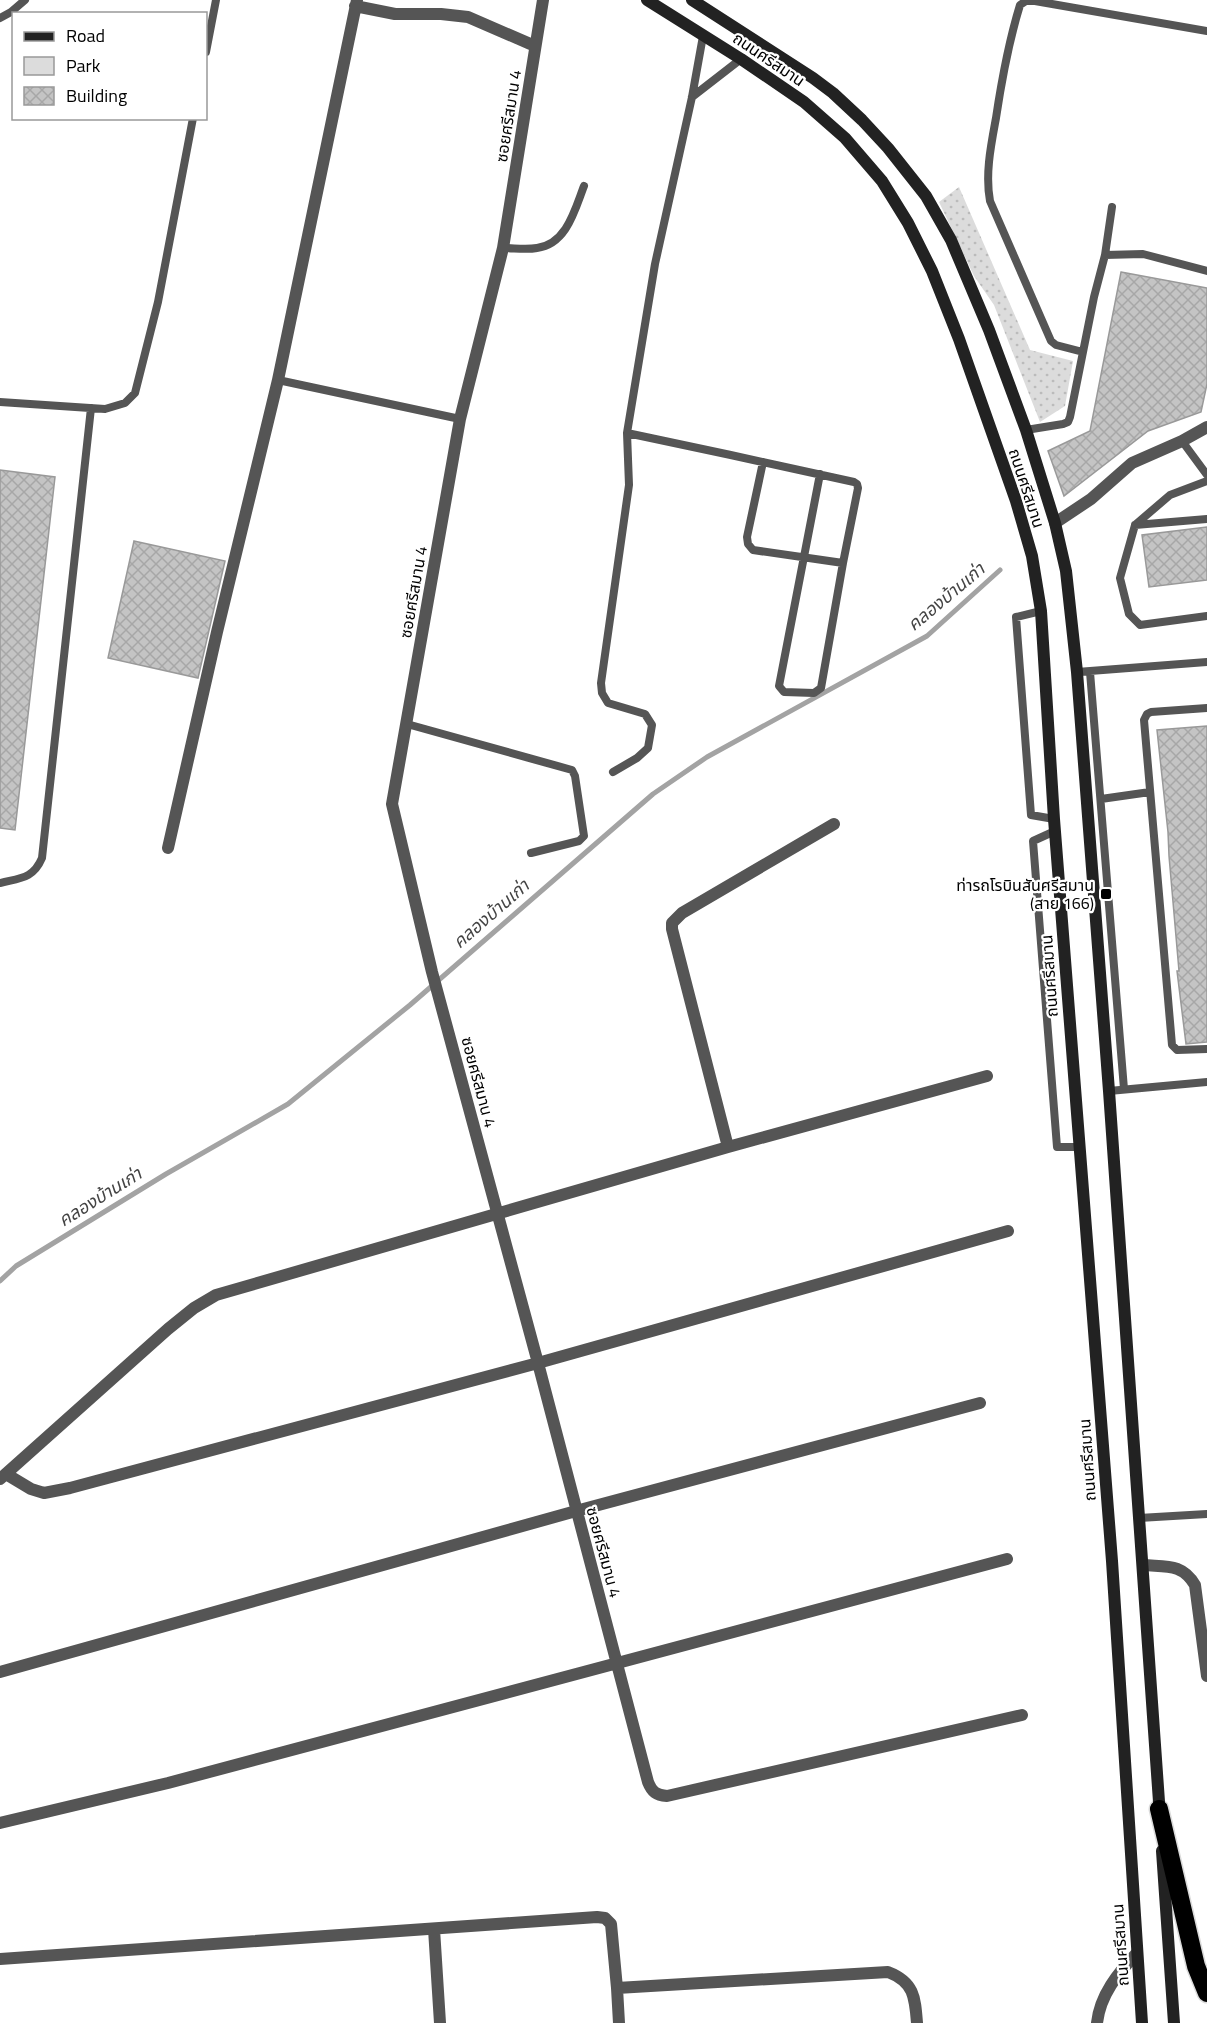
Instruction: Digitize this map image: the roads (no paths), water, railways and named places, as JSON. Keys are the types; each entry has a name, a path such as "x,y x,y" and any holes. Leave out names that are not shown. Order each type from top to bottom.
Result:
{"highway":[{"path":"1159,1809 1196,1966 1207,1993"}],"main road":[{"name":"ถนนศรีสมาน","path":"647,0 804,102 845,138 882,181 908,223 932,271 960,339 1016,501 1032,556 1041,611 1054,825 1113,1573 1142,2023"},
{"name":"ถนนศรีสมาน","path":"692,0 833,93 888,148 926,196 951,240 989,330 1026,429 1055,523 1066,571 1077,672 1143,1564 1174,2023"}],"street":[{"name":"ซอยศรีสมาน 4","path":"543,0 503,248 460,419 392,804 432,972 648,1782 651,1791 657,1795 667,1796 1022,1715"},
{"path":"168,848 216,633 278,380 356,3 395,14 441,14 468,17 535,46"},
{"path":"1055,523 1090,499 1132,463 1182,441 1207,427"},
{"path":"728,1147 672,923 682,913 834,824"},
{"path":"987,1076 728,1147 216,1295 194,1308 168,1329 3,1476 44,1493 70,1488 538,1363 1008,1231"},
{"path":"0,1672 576,1511 980,1403"},
{"path":"0,1823 168,1783 1007,1559"},
{"path":"1143,1564 1178,1568 1188,1574 1195,1585 1207,1676"},
{"path":"0,1959 597,1917 605,1918 611,1924 619,2023"},
{"path":"434,1929 440,2023"},
{"path":"1097,2023 1102,2001 1121,1971 1137,1953"},
{"path":"617,1989 888,1972 901,1977 910,1987 916,2004 917,2023"}],"lane":[{"path":"0,18 25,0"},
{"path":"207,47 216,0"},
{"path":"1083,352 1056,345 1051,341 988,192 988,173 1008,43 1020,5 1026,1 1035,1 1207,31"},
{"path":"613,772 637,758 648,748 652,725 645,714 608,703 602,693 601,683 629,485 627,433 655,264 692,97 703,36"},
{"path":"692,97 741,59"},
{"path":"0,402 105,409 125,403 135,393 158,302 193,120"},
{"path":"503,248 536,248 546,246 559,237 571,221 584,186"},
{"path":"1026,429 1068,422 1105,255 1112,207"},
{"path":"1105,255 1143,254 1207,271"},
{"path":"278,380 460,419"},
{"path":"0,883 26,877 37,869 42,858 91,408"},
{"path":"627,433 820,474 857,484 821,688 814,693 784,692 779,686 820,474"},
{"path":"1182,441 1207,475"},
{"path":"763,462 747,537 748,544 753,550 843,563"},
{"path":"1207,481 1170,495 1135,525 1120,578 1129,614 1140,625 1207,616"},
{"path":"1135,525 1207,519"},
{"path":"1041,611 1016,617 1031,815 1054,825 1034,841 1057,1147 1079,1147"},
{"path":"1077,672 1207,662"},
{"path":"1090,672 1124,1089"},
{"path":"1207,708 1151,712 1146,714 1144,720 1172,1045 1177,1050 1207,1049"},
{"path":"406,724 572,770 575,776 584,836 579,841 531,853"},
{"path":"1101,799 1150,792"},
{"path":"1109,1091 1207,1082"},
{"path":"1139,1518 1207,1514"}],"waterway":[{"name":"คลองบ้านเก่า","path":"0,1281 16,1266 166,1174 288,1104 410,1005 653,794 707,757 927,636 1000,570"}],"place":[{"name":"ท่ารถโรบินสันศรีสมาน (สาย 166)","path":"1106,894"}]}
